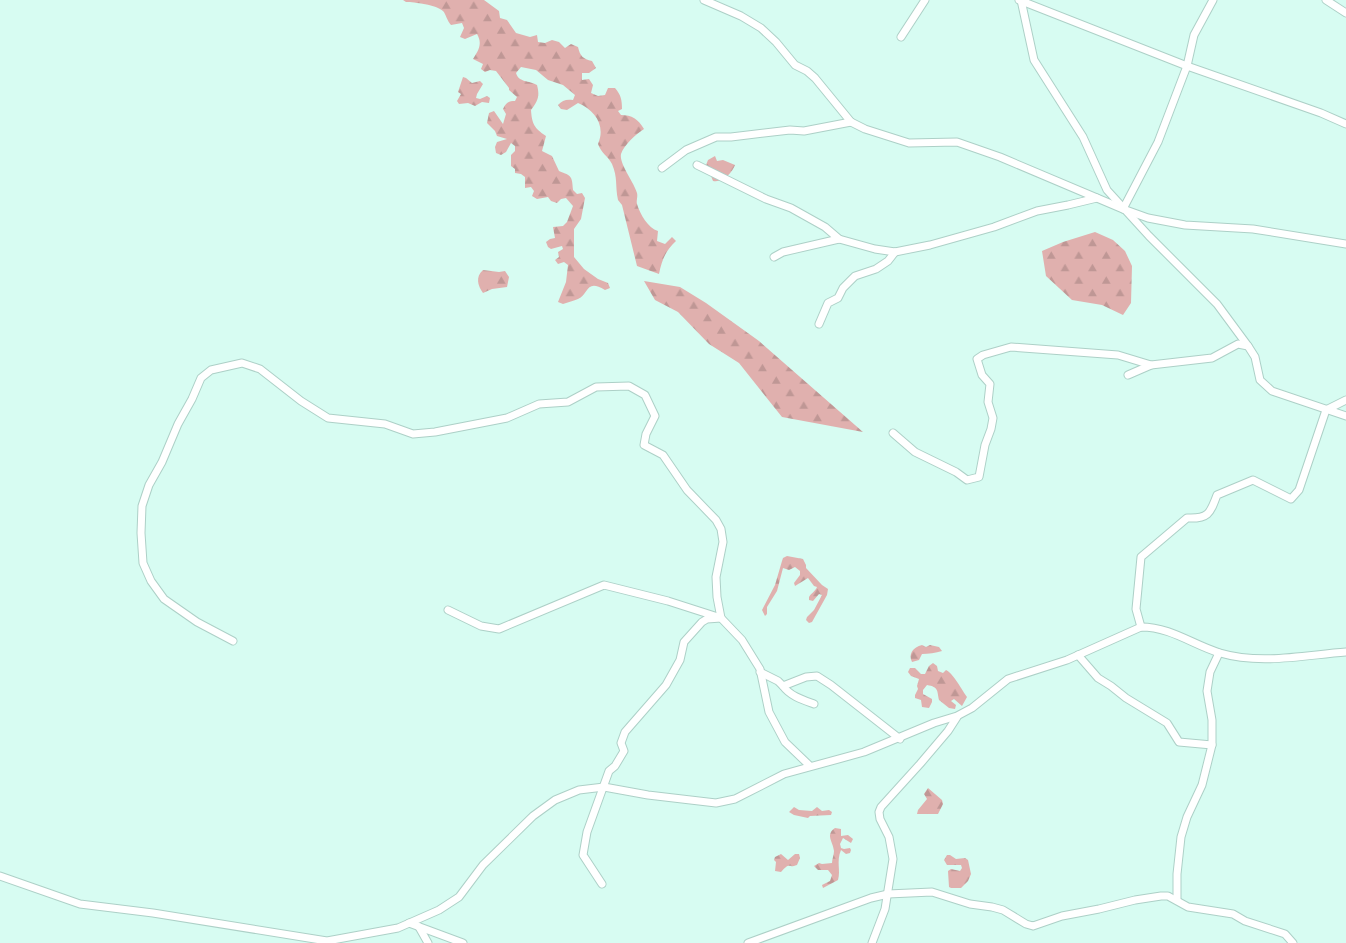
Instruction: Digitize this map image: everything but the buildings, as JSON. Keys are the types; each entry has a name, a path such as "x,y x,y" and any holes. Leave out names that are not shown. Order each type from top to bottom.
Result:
{"street":[{"path":"704,0 747,18 761,28 776,42 795,65 808,71 815,78 851,122 865,129 909,143 956,142 1000,157 1148,218 1185,225 1253,230 1346,244"},
{"path":"901,37 925,0"},
{"path":"1020,0 1187,66 1321,113 1346,124"},
{"path":"1020,0 1034,60 1083,137 1107,190 1185,274 1217,304 1255,357 1260,380 1272,391 1346,416"},
{"path":"1123,209 1158,142 1187,66 1194,36 1212,0"},
{"path":"1326,0 1346,13"},
{"path":"662,168 686,150 716,137 790,130 804,131 851,122"},
{"path":"697,165 766,199 791,208 825,228 839,239 875,250 895,252 930,245 994,227 1037,211 1098,198"},
{"path":"774,257 783,252 839,239"},
{"path":"819,324 828,304 838,298 843,288 855,276 876,269 888,262 895,252"},
{"path":"1128,375 1151,365 1212,358 1238,344 1248,346"},
{"path":"893,433 915,452 956,472 967,480 979,477 985,445 993,418 988,402 990,384 982,376 976,360 983,355 1010,347 1118,355 1151,365"},
{"path":"233,641 197,622 164,599 151,581 143,562 140,533 142,506 149,485 162,462 201,378 210,370 242,363 260,369 301,401 328,418 385,424 413,434 435,432 507,418 539,404 568,402 596,386 629,386 645,395 655,416 646,434 644,445 663,455 688,490 716,520 721,529 723,542 716,577 721,618"},
{"path":"1141,627 1136,609 1141,557 1187,518 1200,519 1212,510 1217,495 1253,480 1291,499 1299,490 1326,410 1346,400"},
{"path":"448,610 481,626 500,629 604,585 668,601 721,618 742,640 760,672 770,712 785,742 810,766"},
{"path":"602,884 583,855 587,832 609,771 615,766 624,751 621,743 625,732 666,685 680,660 684,642 702,622 708,619 721,618"},
{"path":"0,876 80,904 153,913 327,940 398,928 439,910 459,896 483,865 532,816 555,800 579,790 604,787 648,795 716,803 735,799 784,774 864,752 900,739 934,723 957,716 972,708 1008,679 1064,661 1141,627 1154,627 1169,631 1219,653 1246,659 1271,659 1346,652"},
{"path":"1177,900 1176,874 1180,837 1186,817 1202,785 1212,745 1212,720 1207,690 1210,672 1219,653"},
{"path":"1078,655 1098,678 1167,723 1179,742 1212,745"},
{"path":"760,672 778,681 787,691 814,704"},
{"path":"784,686 806,677 817,676 900,739"},
{"path":"872,943 886,909 893,859 893,851 879,812 881,807 948,731 957,716"},
{"path":"748,943 871,898 888,894 932,892 963,903 1003,910 1026,924 1033,926 1062,916 1133,901 1168,896 1188,907 1233,914 1246,921 1285,934 1293,943"},
{"path":"409,923 463,943"},
{"path":"419,927 428,943"}],"green space":[{"path":"403,0 484,0 499,11 500,18 507,20 516,33 530,37 537,35 538,42 545,43 552,40 559,42 565,48 571,44 578,47 584,58 592,61 596,68 589,73 582,73 582,80 589,79 593,85 591,93 598,96 605,95 608,88 615,88 620,95 622,103 622,109 618,111 621,115 634,118 644,129 627,143 621,158 637,193 637,203 640,212 648,224 658,231 657,241 665,244 672,237 676,241 664,256 659,274 637,266 622,205 618,200 614,169 598,144 601,131 594,114 578,103 567,110 561,109 558,105 560,103 565,100 573,100 575,95 563,85 548,80 536,70 521,67 516,73 517,76 522,80 537,85 538,98 531,110 534,125 546,136 542,151 552,156 559,171 570,177 573,190 577,194 582,193 585,198 581,219 574,229 574,257 584,269 598,279 608,283 610,288 605,290 591,286 578,299 563,304 558,302 566,282 568,265 564,262 558,264 555,260 559,257 558,252 563,249 562,246 551,249 546,242 555,238 553,227 563,226 567,222 573,206 566,198 561,199 557,203 551,201 548,197 537,199 532,196 534,191 531,187 525,188 525,177 515,173 515,169 511,166 511,155 515,151 515,146 511,143 506,152 501,155 496,153 495,147 497,142 507,139 497,136 487,123 489,113 494,111 503,124 506,114 503,109 505,105 515,101 517,97 509,90 496,71 490,70 485,72 481,69 483,64 473,59 480,44 477,34 465,39 460,37 464,28 462,23 451,25 444,12 440,9"},
{"path":"463,77 472,83 480,81 483,84 476,98 480,99 487,96 490,98 489,103 482,102 475,106 468,103 459,104 457,101 461,94 458,92"},
{"path":"715,156 717,161 723,160 735,165 727,177 713,181 711,176 715,170 710,169 706,165 708,160"},
{"path":"1095,232 1113,240 1125,251 1132,266 1131,303 1123,315 1102,305 1072,300 1046,276 1042,251"},
{"path":"483,270 505,271 509,277 507,287 492,289 483,293 478,282 480,273"},
{"path":"644,281 680,287 706,303 759,341 863,432 782,417 739,363 709,344 678,312 655,300"},
{"path":"787,556 803,559 806,568 828,589 827,595 812,622 809,623 806,620 807,617 814,610 822,595 819,594 813,601 809,600 809,597 817,587 808,578 795,586 794,583 800,575 800,571 795,567 789,570 783,568 777,591 767,607 767,614 765,616 762,610 775,585 783,558"},
{"path":"922,645 926,647 930,645 939,647 942,651 922,654 919,660 912,662 912,651"},
{"path":"933,663 937,666 938,671 943,673 946,670 952,674 967,697 962,706 954,699 951,701 956,705 955,709 949,708 939,700 936,688 927,685 923,690 923,694 932,699 929,708 922,707 921,700 915,698 919,679 911,676 908,672 910,668 915,668 921,674 925,674"},
{"path":"928,788 942,800 943,804 938,814 917,814 927,799 924,794"},
{"path":"794,807 799,810 812,811 817,807 822,811 829,810 832,812 831,815 810,816 808,818 789,812"},
{"path":"835,828 841,829 841,836 848,835 853,839 851,843 843,838 840,844 841,848 850,848 851,850 850,853 846,854 841,850 838,880 823,888 822,885 830,881 832,875 828,870 818,870 814,866 819,863 832,863 834,851 830,833"},
{"path":"781,854 788,860 795,854 799,854 800,858 797,865 788,866 781,872 775,871 775,857"},
{"path":"947,855 956,859 965,858 968,860 971,874 968,881 961,888 949,887 948,871 951,869 960,871 962,868 961,865 947,865 944,860"}]}
